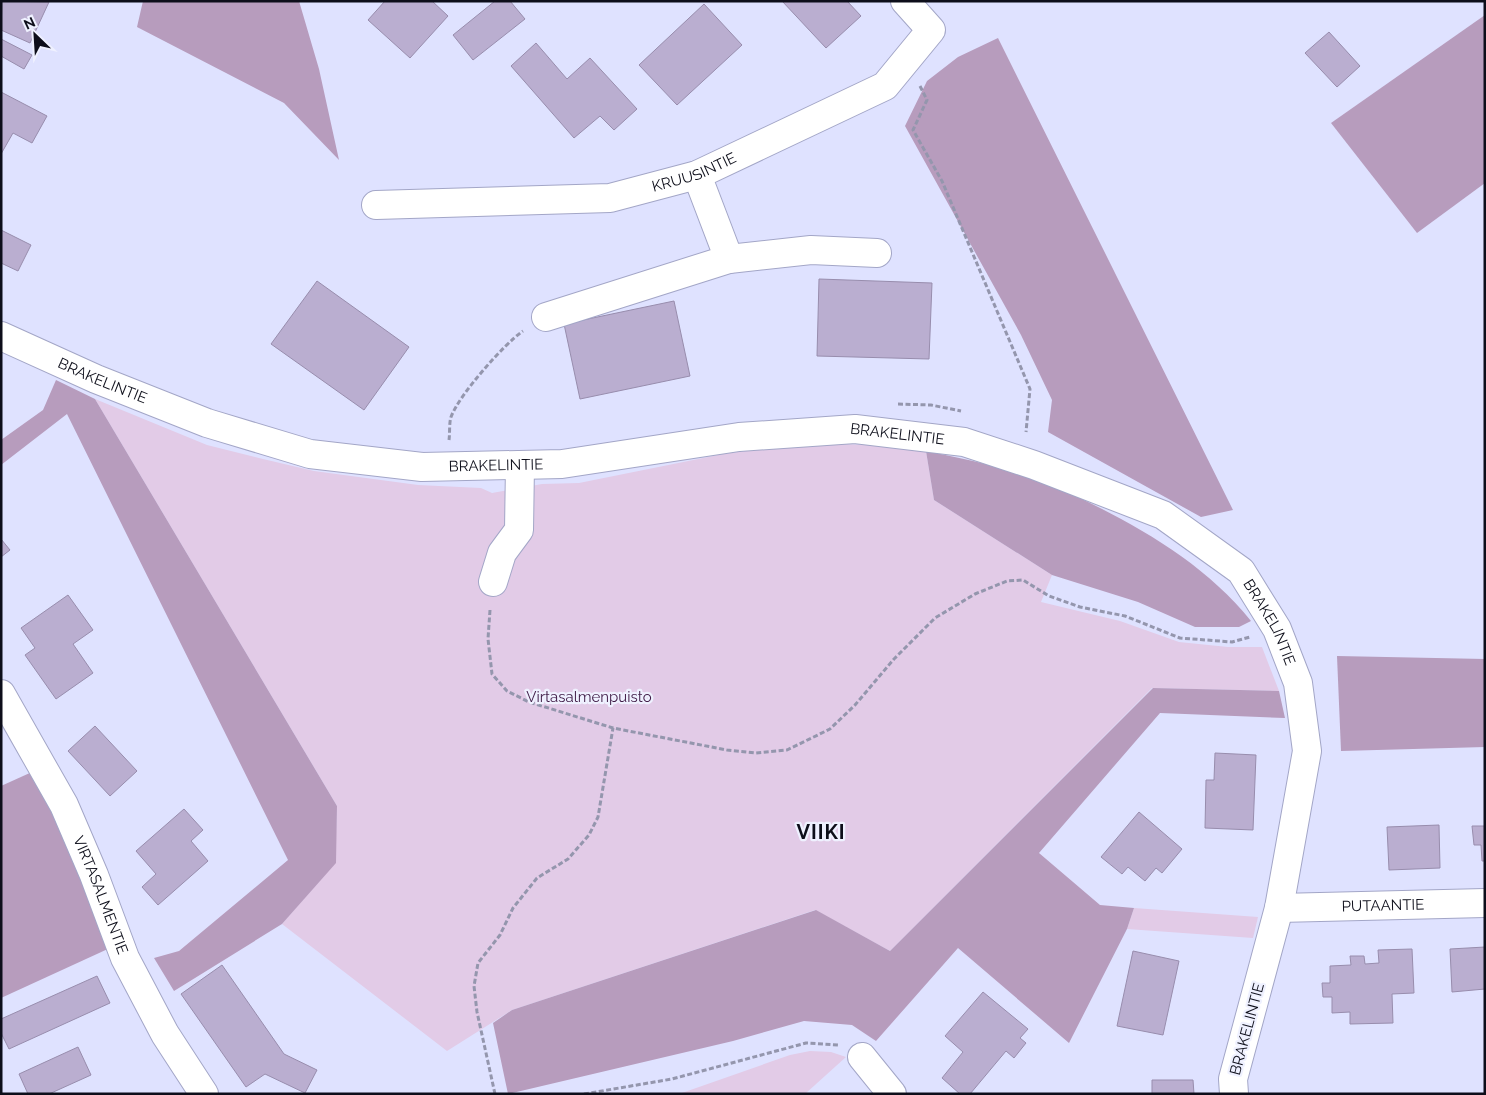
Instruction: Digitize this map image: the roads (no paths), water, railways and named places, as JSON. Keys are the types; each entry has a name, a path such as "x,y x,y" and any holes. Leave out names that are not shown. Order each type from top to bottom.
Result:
{"street":[{"name":"KRUUSINTIE","path":"376,205 610,198 697,175 885,86 931,30 904,1"},
{"path":"697,175 729,259"},
{"path":"546,317 729,259 812,250 877,253"},
{"name":"BRAKELINTIE","path":"1,336 96,379 207,423 310,454 422,467 562,464 739,437 855,429 964,442 1022,461 1163,515 1241,571 1277,629 1298,683 1307,751 1280,908 1233,1079 1234,1094"},
{"path":"493,582 502,553 519,530 520,465"},
{"name":"VIRTASALMENTIE","path":"1,694 64,805 94,875 124,958 165,1034 204,1094"},
{"name":"PUTAANTIE","path":"1280,908 1485,903"},
{"path":"862,1057 892,1094"}],"district":[{"name":"VIIKI","path":"821,832"}],"park label":[{"name":"Virtasalmenpuisto","path":"589,697"}]}
